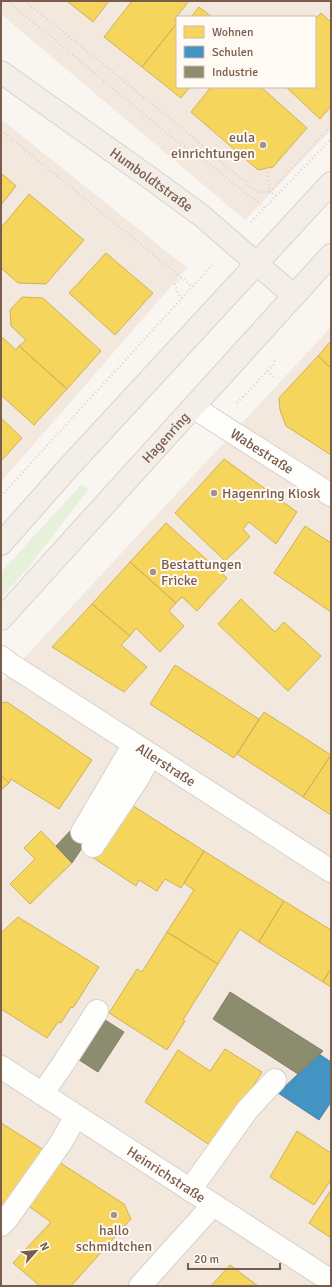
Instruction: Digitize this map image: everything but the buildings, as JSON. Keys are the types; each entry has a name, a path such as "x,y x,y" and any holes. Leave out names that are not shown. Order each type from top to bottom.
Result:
{"main road":[{"name":"Humboldtstraße","path":"1,72 193,209 294,296"},
{"path":"1,544 68,468 331,183"},
{"name":"Hagenring","path":"1,619 331,256"}],"street":[{"name":"Wabestraße","path":"193,407 331,495"},
{"name":"Allerstraße","path":"1,657 142,750 331,871"},
{"path":"87,838 142,750"},
{"path":"42,1094 97,1011"},
{"name":"Heinrichstraße","path":"1,1067 331,1281"},
{"path":"190,1190 248,1109 275,1080"},
{"path":"1,1224 7,1219 51,1156 76,1116"},
{"path":"140,1286 213,1205"}],"path":[{"path":"8,1 175,140 195,153 265,208 331,139"},
{"path":"26,1 184,130 257,192 270,192 277,196"},
{"path":"270,192 331,126"},
{"path":"1,130 193,287 1,496"},
{"path":"267,168 270,192"},
{"path":"252,197 257,192"},
{"path":"181,278 175,284 182,299"},
{"path":"218,423 273,365 277,356"},
{"path":"267,371 274,377"}],"shaded area":[{"path":"1,1 331,1 331,130 245,220 1,14"},
{"path":"1,119 187,268 1,482"},
{"path":"331,327 331,1286 1,1286 1,683"}],"green space":[{"path":"82,484 88,490 28,568 1,598 1,572"}],"place":[{"name":"eula einrichtungen","path":"263,145"},
{"name":"Hagenring Kiosk","path":"214,493"},
{"name":"Bestattungen Fricke","path":"153,572"},
{"name":"hallo schmidtchen","path":"114,1215"}]}
